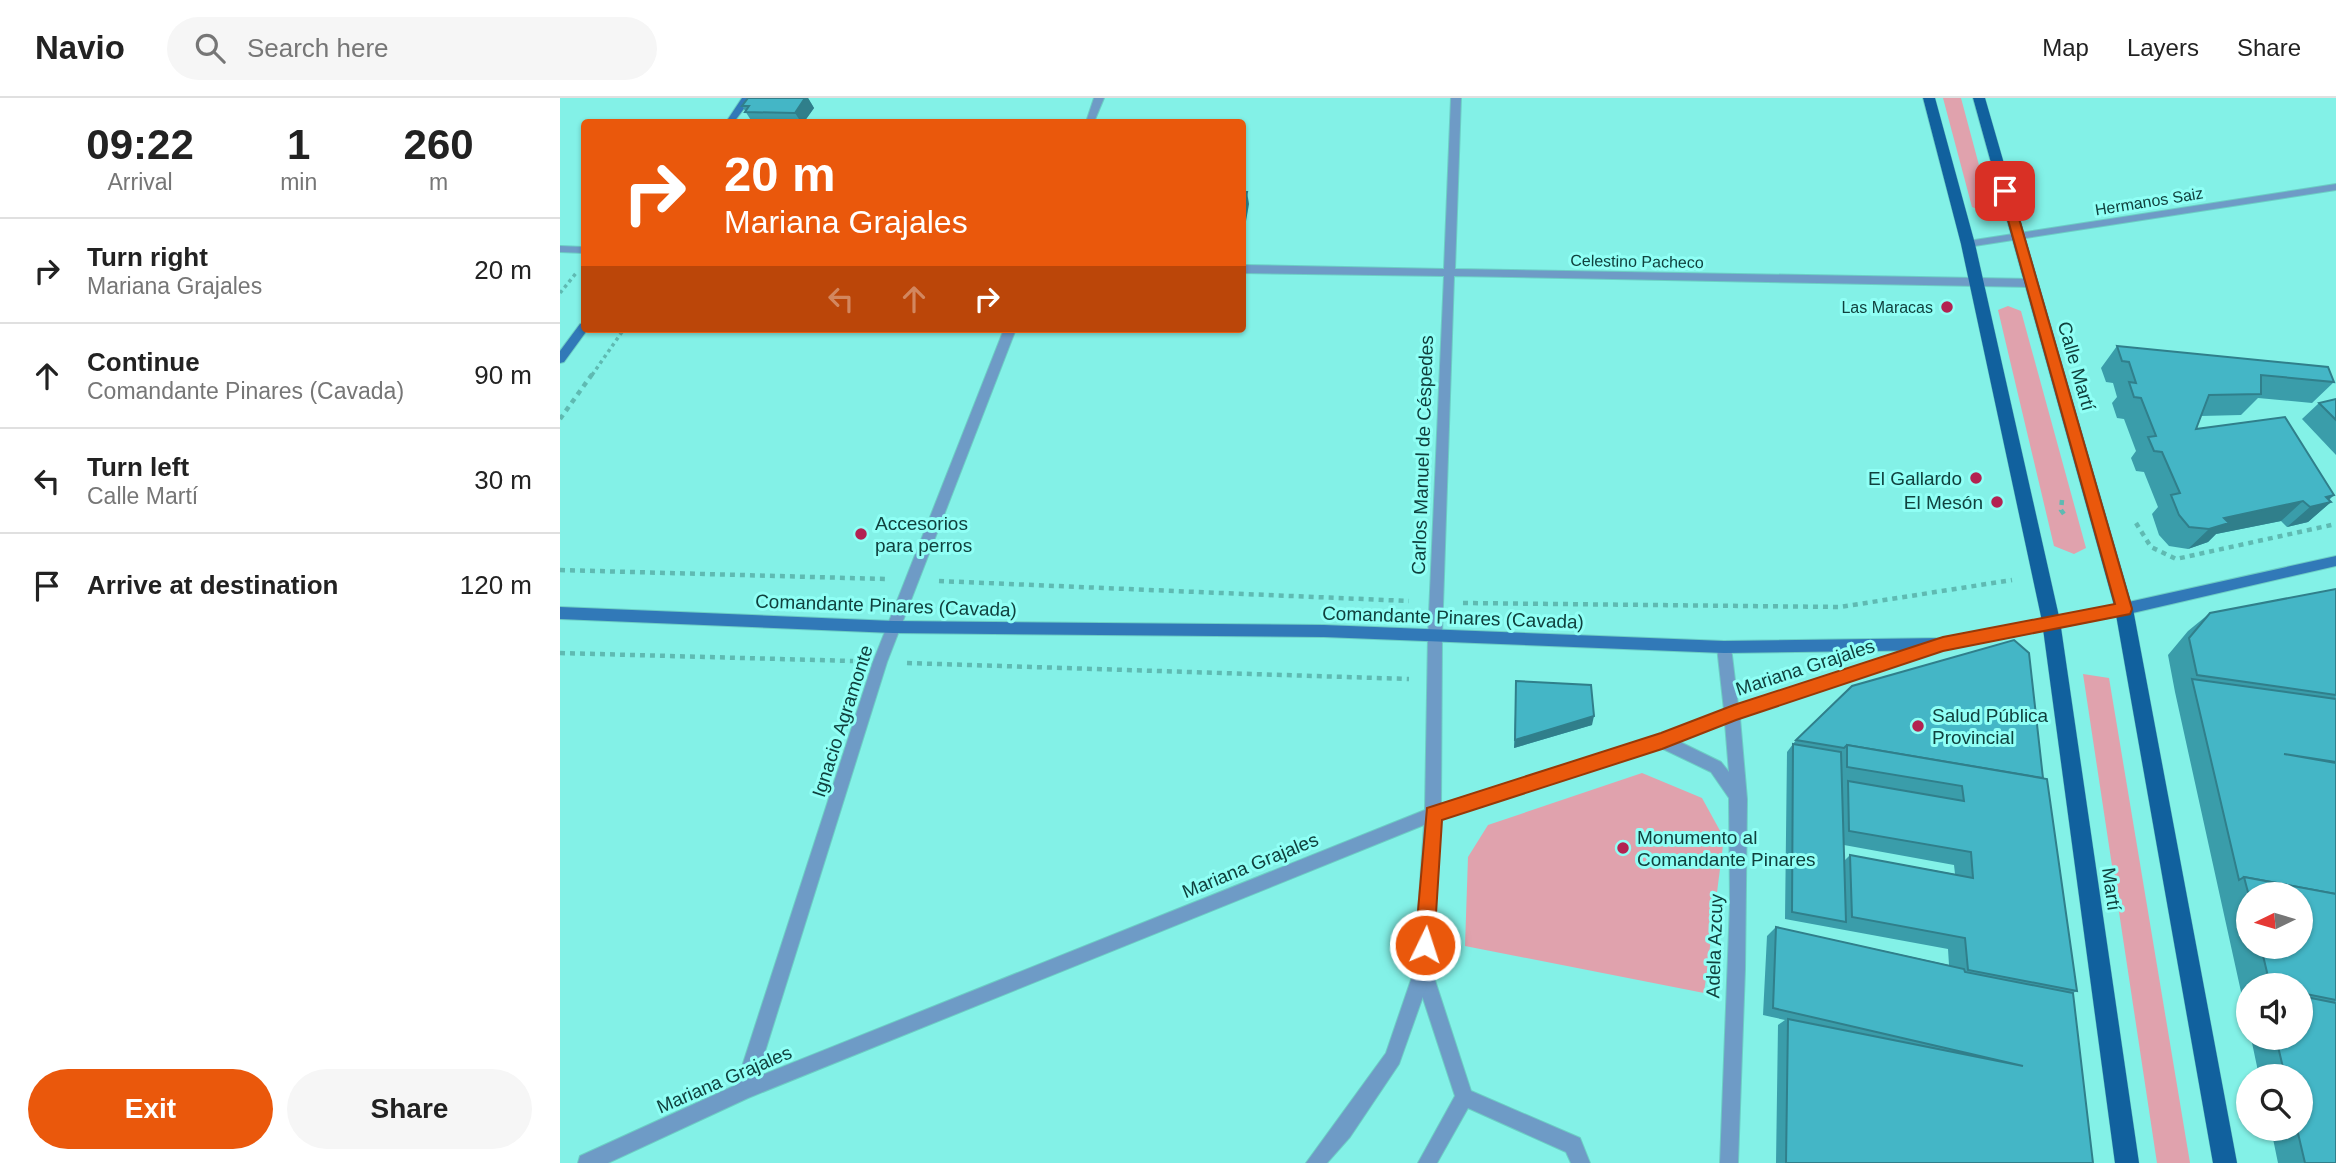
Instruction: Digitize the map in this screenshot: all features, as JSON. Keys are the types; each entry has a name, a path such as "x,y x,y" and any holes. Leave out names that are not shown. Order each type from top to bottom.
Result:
{"main road":[{"path":"732,119 747,98"},
{"path":"1929,98 1968,244 2051,621"},
{"name":"Calle Martí","path":"1979,98 2124,609 2225,1163"},
{"path":"560,359 581,331"},
{"name":"Comandante Pinares (Cavada)","path":"560,613 893,627 1324,631 1724,647 1943,644 2124,609 2336,561"},
{"name":"Martí","path":"2051,621 2127,1163"}],"street":[{"path":"1091,119 1099,98"},
{"name":"Carlos Manuel de Céspedes","path":"1423,971 1433,814 1436,602 1456,98"},
{"name":"Hermanos Saiz","path":"1968,244 2336,187"},
{"path":"560,249 581,250"},
{"name":"Celestino Pacheco","path":"1246,269 2032,284"},
{"name":"Ignacio Agramonte","path":"743,1091 880,662 1008,333"},
{"name":"Mariana Grajales","path":"587,1163 743,1091 1433,814 1662,741 1734,713 1943,644"},
{"name":"Adela Azcuy","path":"1724,647 1734,713 1740,800 1729,1163"},
{"path":"1662,741 1716,767 1740,800"},
{"path":"1423,971 1464,1097 1427,1163"},
{"path":"1315,1163 1343,1130 1393,1058 1423,971"},
{"path":"1464,1097 1573,1145 1581,1163"}],"path":[{"path":"560,293 581,266"},
{"path":"560,419 621,333"},
{"path":"2136,523 2146,544 2163,557 2176,559 2336,524"},
{"path":"560,570 912,580 1436,602 1840,607 1899,600 2019,579"},
{"path":"560,653 1434,680"}],"shaded area":[{"path":"1943,98 1961,98 1991,210 1982,211 1972,207"},
{"path":"2008,306 2021,311 2086,548 2074,554 2054,546 1998,310"},
{"path":"2083,674 2109,678 2190,1163 2157,1163"},
{"path":"1642,773 1702,798 1724,838 1704,993 1465,946 1468,857 1488,825"}],"building":[{"path":"748,98 805,98 795,113 745,112 749,106 742,106"},
{"path":"2117,346 2328,367 2334,382 2261,375 2261,394 2209,395 2196,429 2285,417 2334,495 2326,497 2331,502 2310,507 2303,501 2224,518 2229,523 2209,529 2189,527 2179,515 2171,495 2180,493 2162,452 2154,451 2148,437 2156,436 2141,398 2134,397 2129,382 2136,383 2129,362 2122,361"},
{"path":"2336,399 2336,420 2319,403"},
{"path":"2336,589 2336,695 2197,675 2189,638 2210,613"},
{"name":"Salud Pública Provincial","path":"2014,640 2029,653 2043,778 1847,745 1844,748 1796,740 1852,686"},
{"path":"2192,679 2336,699 2336,762 2284,754 2336,763 2336,894 2314,890 2314,882 2271,882 2244,877 2239,880"},
{"path":"1516,681 1591,685 1594,716 1515,740"},
{"path":"1793,744 1841,752 1846,922 1792,912"},
{"path":"1847,745 2047,779 2077,991 1968,970 1965,938 1852,917 1850,855 1973,878 1971,852 1849,831 1848,781 1964,801 1962,786 1847,767"},
{"path":"2244,877 2271,882 2245,882"},
{"path":"2314,890 2336,894 2336,1000 2313,995 2313,973 2267,973 2264,959 2314,959"},
{"path":"1776,927 1964,969 1965,972 2073,993 2093,1163 1786,1163 1788,1019 2023,1066 1773,1008"},
{"path":"2313,998 2336,1003 2336,1163 2305,1163 2300,1141 2313,1141 2313,1064 2282,1064 2279,1050 2313,1050"}],"place":[{"name":"Las Maracas","path":"1947,307"},
{"name":"El Gallardo","path":"1976,478"},
{"name":"El Mesón","path":"1997,502"},
{"name":"Accesorios para perros","path":"861,534"},
{"name":"Salud Pública Provincial","path":"1918,726"},
{"name":"Monumento al Comandante Pinares","path":"1623,848"}],"route":[{"path":"1425,945 1433,814 1662,741 1734,713 1943,644 2124,609 2005,191"}]}
